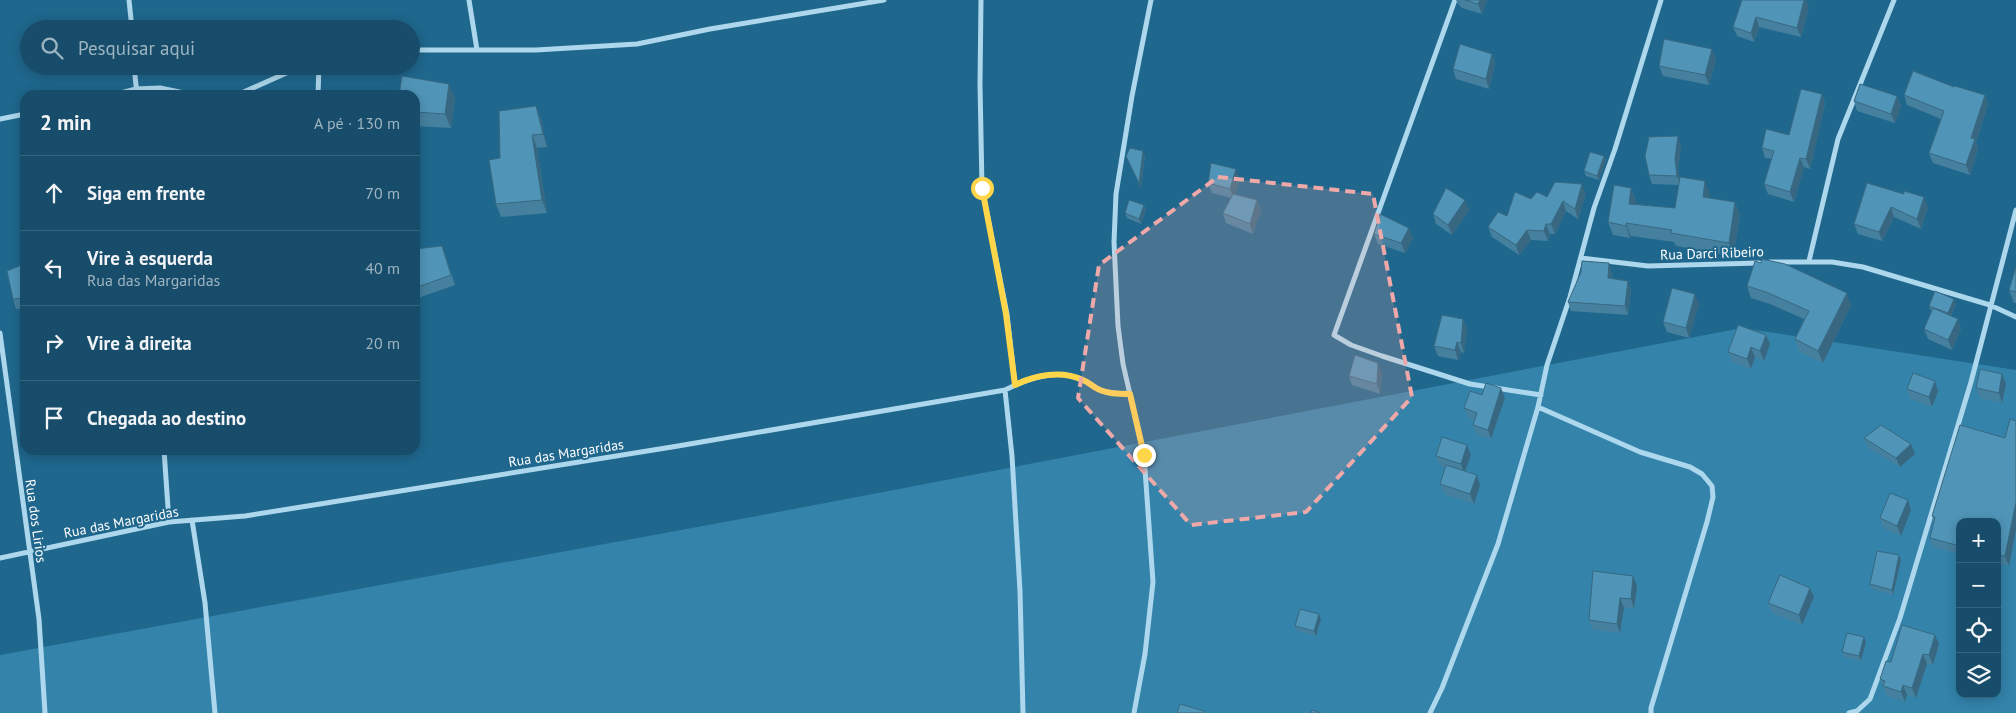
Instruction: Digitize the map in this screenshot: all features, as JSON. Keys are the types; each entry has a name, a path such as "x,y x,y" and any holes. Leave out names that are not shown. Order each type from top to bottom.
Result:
{"street":[{"path":"129,0 131,20"},
{"path":"469,0 477,50"},
{"path":"420,50 536,50 637,44 710,29 884,0"},
{"path":"981,0 982,188 1006,314 1015,385"},
{"path":"1134,713 1145,654 1153,582 1144,455 1123,364 1116,292 1114,242 1116,194 1151,0"},
{"path":"1455,0 1334,335 1351,345 1470,384 1541,395"},
{"path":"1430,713 1442,688 1498,544 1538,407 1547,365 1560,330 1594,208 1615,149 1661,0"},
{"path":"1809,261 1838,139 1894,0"},
{"path":"135,75 136,90"},
{"path":"248,90 282,75"},
{"path":"318,90 319,75"},
{"path":"148,90 160,88 170,90"},
{"path":"0,119 20,115"},
{"path":"1849,713 1857,711 1870,699 1900,618 1971,382 2016,210"},
{"name":"Rua Darci Ribeiro","path":"1581,258 1648,266 1832,262 1891,274 2016,316"},
{"name":"Rua dos Lirios","path":"0,333 39,619 45,713"},
{"name":"Rua das Margaridas","path":"0,558 169,522 245,516 330,503 1005,390 1039,376 1052,374 1080,378 1096,388 1109,393 1130,394"},
{"path":"1005,390 1012,456 1020,591 1023,713"},
{"path":"1538,407 1640,452 1690,467 1702,474 1712,486 1713,497 1707,522 1651,713"},
{"path":"164,455 169,522"},
{"path":"192,520 205,603 215,713"}],"highlighted area":[{"path":"1218,177 1373,194 1412,397 1306,512 1191,525 1078,398 1099,265"}],"shaded area":[{"path":"1742,328 2016,370 2016,713 0,713 0,655 773,513"}],"building":[{"path":"1465,0 1480,0 1478,4"},
{"path":"1742,0 1804,0 1797,28 1756,17 1751,33 1733,27"},
{"path":"1664,39 1712,49 1705,75 1659,66"},
{"path":"1460,44 1492,54 1486,79 1453,69"},
{"path":"1913,71 1954,87 1985,95 1971,138 1975,139 1966,165 1929,153 1944,111 1904,95"},
{"path":"402,76 449,84 445,114 420,112 420,90 400,90"},
{"path":"1860,84 1897,96 1891,114 1854,101"},
{"path":"1801,89 1822,94 1806,159 1800,158 1790,192 1764,184 1774,151 1762,148 1766,129 1789,135"},
{"path":"536,106 543,134 532,135 542,200 496,204 489,160 500,158 499,111"},
{"path":"1678,136 1675,159 1677,176 1649,175 1645,156 1649,137"},
{"path":"1130,148 1143,151 1139,183 1126,156"},
{"path":"1590,152 1604,156 1597,176 1584,171"},
{"path":"1211,163 1236,169 1230,189 1208,183"},
{"path":"1680,177 1705,181 1703,197 1735,202 1729,243 1671,233 1672,230 1626,223 1626,226 1608,222 1614,185 1631,188 1629,204 1675,208"},
{"path":"1555,182 1582,184 1575,209 1563,201 1551,224 1546,224 1544,231 1527,230 1516,245 1488,227 1498,212 1507,216 1515,192 1531,199 1537,192 1547,197"},
{"path":"1867,183 1904,194 1904,191 1924,197 1917,219 1891,207 1879,232 1854,224"},
{"path":"1446,188 1465,200 1448,225 1433,214"},
{"path":"1233,194 1257,200 1250,224 1223,213"},
{"path":"1129,200 1144,205 1139,219 1125,213"},
{"path":"1380,214 1409,228 1401,243 1374,234"},
{"path":"442,246 451,275 420,286 420,248"},
{"path":"1762,259 1785,264 1847,293 1818,351 1795,339 1809,311 1766,292 1747,286 1755,261 1761,263"},
{"path":"1582,261 1609,263 1608,278 1628,281 1625,306 1568,302 1581,272"},
{"path":"20,266 20,298 13,299 7,271"},
{"path":"2016,267 2016,292 2009,290"},
{"path":"1672,288 1695,294 1686,328 1663,322"},
{"path":"1935,291 1954,299 1948,313 1929,306"},
{"path":"1933,308 1958,319 1948,340 1924,329"},
{"path":"1442,315 1463,319 1461,343 1457,342 1455,350 1434,346"},
{"path":"1738,325 1766,335 1760,351 1751,347 1747,359 1728,352"},
{"path":"1355,355 1378,363 1377,384 1349,376"},
{"path":"1980,369 2002,374 1999,393 1976,388"},
{"path":"1913,373 1935,381 1929,397 1907,389"},
{"path":"1486,383 1501,388 1488,430 1473,425 1477,413 1464,408 1470,391 1482,395"},
{"path":"2010,419 2016,421 2016,502 2005,556 2001,556 2001,518 1956,518 1956,545 1930,538 1935,517 1932,516 1960,425 2005,438"},
{"path":"1881,425 1911,444 1896,458 1864,438"},
{"path":"1442,437 1467,445 1461,464 1436,456"},
{"path":"1446,465 1477,475 1470,494 1440,484"},
{"path":"1890,493 1908,500 1897,526 1880,518"},
{"path":"1877,551 1899,555 1892,590 1870,584"},
{"path":"1593,571 1633,576 1631,599 1620,598 1617,624 1589,620"},
{"path":"1780,575 1810,588 1799,615 1768,603"},
{"path":"1300,609 1319,614 1314,631 1295,626"},
{"path":"1902,625 1935,635 1929,655 1923,654 1912,688 1903,685 1901,692 1883,686 1885,681 1880,679 1886,661 1891,662"},
{"path":"1847,633 1864,637 1859,656 1842,652"},
{"path":"1180,704 1204,711 1203,713 1177,713"}],"route":[{"path":"982,188 1006,314 1015,385 1022,381 1052,374 1080,378 1096,388 1109,393 1130,394 1144,455"}]}
